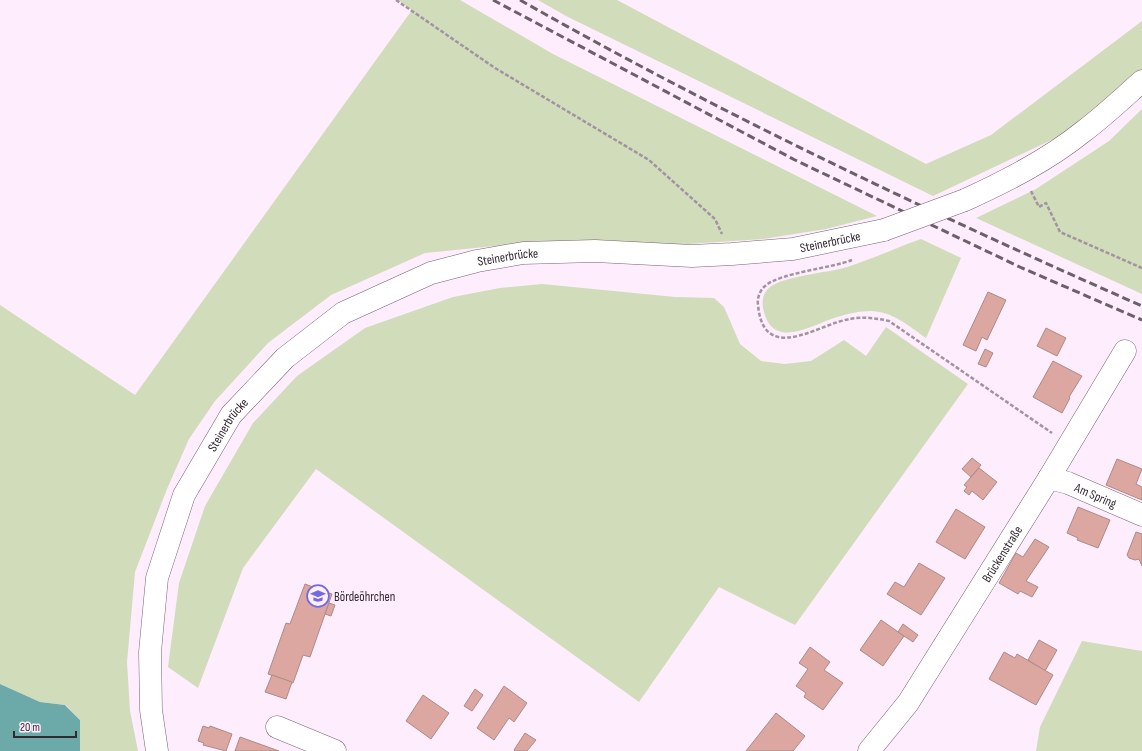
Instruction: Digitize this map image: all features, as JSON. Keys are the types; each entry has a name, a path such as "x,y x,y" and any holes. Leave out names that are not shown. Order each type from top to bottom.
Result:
{"street":[{"name":"Steinerbrücke","path":"157,751 151,710 150,652 157,578 184,495 231,415 285,358 343,313 431,273 476,262 523,254 595,251 692,256 732,254 793,249 884,230 965,200 1010,179 1049,156 1084,131 1142,81"},
{"name":"Brückenstraße","path":"869,751 908,703 1049,478 1068,443 1125,351"},
{"name":"Am Spring","path":"1049,478 1068,483 1142,515"},
{"path":"277,727 335,751"}],"path":[{"path":"396,0 495,68 649,160 715,219 732,254"},
{"path":"1028,185 1039,207 1046,203 1060,232 1142,268"},
{"path":"857,259 778,278 765,285 760,292 758,302 759,316 765,329 774,336 788,338 805,335 839,321 870,316 889,321 974,381 1068,443"}],"shaded area":[{"path":"398,0 460,0 553,54 877,216 826,229 763,239 688,244 526,243 425,253 331,295 268,343 215,401 189,439 167,489 135,572 127,662 130,711 138,751 80,751 80,720 66,705 40,702 0,684 0,305 135,395 412,10"},
{"path":"538,0 617,0 926,164 991,135 1142,21 1142,73 1081,126 933,196 566,16"},
{"path":"1142,109 1142,294 976,218 1036,189 1109,141"},
{"path":"921,239 961,258 926,338 893,316 870,311 837,317 794,332 784,332 775,329 768,321 763,308 763,297 765,292 775,284 784,280 847,267"},
{"path":"542,284 675,297 714,298 724,307 740,344 761,361 785,364 811,361 844,340 866,356 886,327 968,384 795,625 719,587 639,702 316,469 243,568 198,688 168,667 179,583 205,506 253,423 297,376 365,328 453,297 500,288"},
{"path":"1082,641 1142,651 1142,751 1036,751 1040,727"},
{"path":"0,684 40,702 65,705 80,720 80,751 0,751"}],"building":[{"path":"988,292 1006,300 987,340 982,337 976,351 963,345"},
{"path":"1046,328 1066,338 1057,356 1037,346"},
{"path":"985,349 993,353 986,367 978,364"},
{"path":"1053,361 1082,376 1069,397 1070,398 1062,413 1033,397"},
{"path":"972,458 981,465 971,477 962,469"},
{"path":"1117,459 1142,469 1136,484 1142,487 1142,500 1106,485"},
{"path":"979,468 997,482 983,500 972,491 969,495 964,491 967,487 964,485"},
{"path":"1078,507 1110,520 1098,548 1077,540 1078,538 1067,533"},
{"path":"956,509 985,527 965,559 936,542"},
{"path":"1136,532 1142,534 1142,566 1139,559 1135,560 1129,558 1127,555"},
{"path":"1035,539 1049,547 1026,581 1038,587 1032,597 1020,591 1018,594 999,583 1016,553 1023,557"},
{"path":"919,563 945,578 921,615 887,594 895,582 904,587"},
{"path":"305,584 332,594 310,657 303,655 293,683 268,674 286,623 290,624"},
{"path":"329,603 335,605 331,616 325,614"},
{"path":"881,620 904,636 883,666 860,650"},
{"path":"903,624 918,635 913,642 898,632"},
{"path":"1039,640 1057,650 1045,671 1028,660"},
{"path":"810,647 830,662 824,670 843,683 823,710 804,697 806,693 796,686 808,669 799,663"},
{"path":"1004,652 1015,658 1017,654 1053,675 1036,705 989,679"},
{"path":"272,675 292,682 286,699 265,692"},
{"path":"504,686 527,703 514,722 509,718 494,740 477,728"},
{"path":"475,689 483,695 472,711 464,706"},
{"path":"423,695 449,713 431,739 406,721"},
{"path":"776,713 805,736 793,751 746,751"},
{"path":"203,726 209,728 210,726 232,734 226,751 203,745 204,743 198,741"},
{"path":"525,733 536,740 527,751 515,751 514,750"},
{"path":"240,737 279,751 235,751"}],"railway":[{"path":"493,0 795,160 1022,268 1142,320"},
{"path":"520,0 672,83 827,161 984,235 1142,306"}],"place":[{"name":"Bördeöhrchen","path":"318,596"}]}
